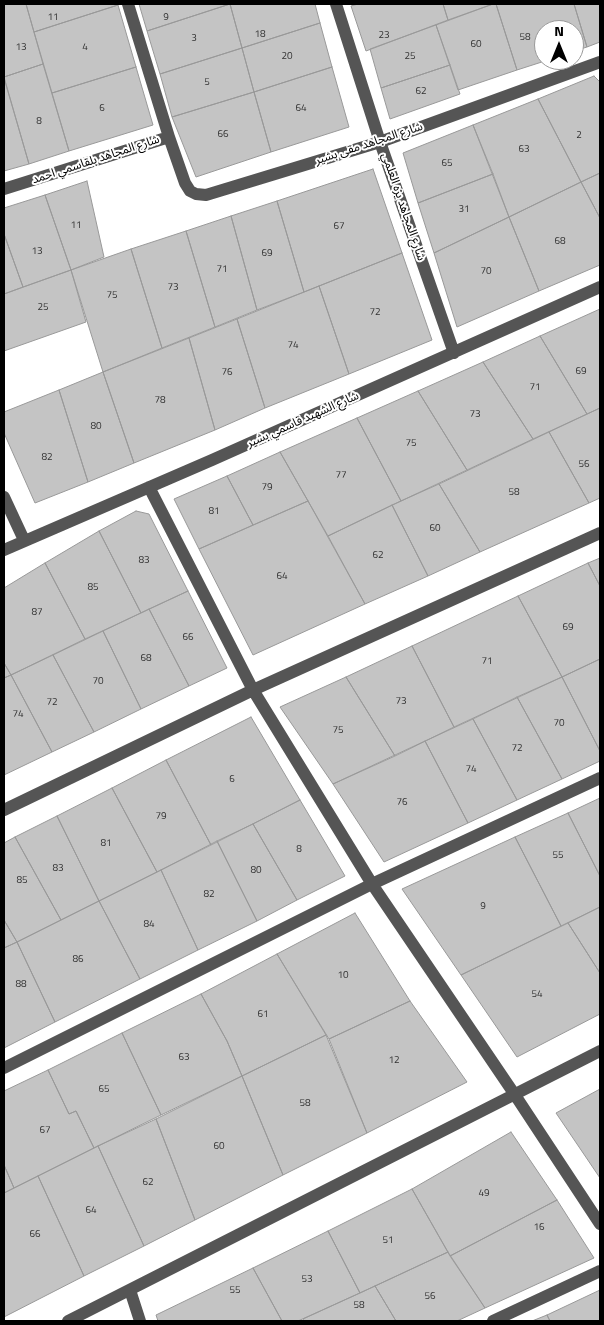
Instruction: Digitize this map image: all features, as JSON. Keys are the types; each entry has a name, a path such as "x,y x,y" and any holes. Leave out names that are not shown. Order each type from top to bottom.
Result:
{"street":[{"name":"شارع المجاهد بلقاسمي احمد","path":"4,189 169,137 128,4"},
{"name":"شارع المجاهد يزه العلمي","path":"336,4 380,142 454,353"},
{"name":"شارع المجاهد مقى بشير","path":"169,137 185,183 190,191 206,195 380,142 600,62"},
{"name":"شارع الشهيد قاسمي بشير","path":"4,550 600,287"},
{"path":"149,487 253,690 372,884 600,1224"},
{"path":"4,497 24,540"},
{"path":"4,810 253,690 600,532"},
{"path":"4,1068 372,884 600,778"},
{"path":"68,1321 515,1095 600,1050"},
{"path":"493,1321 600,1271"},
{"path":"130,1290 140,1321"}],"building":[{"path":"4,4 26,4 43,64 4,77"},
{"path":"26,4 118,4 118,5 34,32"},
{"path":"139,4 230,4 147,31"},
{"path":"230,4 315,4 320,23 242,48"},
{"path":"230,4 242,48 160,74 147,31"},
{"path":"358,4 443,4 448,20 366,51 351,6"},
{"path":"443,4 493,4 448,20"},
{"path":"496,4 517,70 458,90 436,25"},
{"path":"496,4 574,4 579,20 534,20 534,65 517,70"},
{"path":"574,4 600,4 600,42 587,47 584,37 584,20 579,20"},
{"path":"118,5 136,67 52,93 34,32"},
{"path":"320,23 332,67 254,92 242,48"},
{"path":"436,25 450,65 381,88 370,49"},
{"path":"584,37 587,47 584,48"},
{"path":"242,48 254,92 172,117 160,74"},
{"path":"43,64 69,151 29,164 4,77"},
{"path":"450,65 460,94 390,119 381,88"},
{"path":"136,67 153,125 69,151 52,93"},
{"path":"332,67 349,127 271,152 254,92"},
{"path":"594,76 600,82 600,173 581,182 538,99"},
{"path":"4,78 29,164 4,171"},
{"path":"254,92 271,152 196,177 172,117"},
{"path":"538,99 581,182 509,217 473,125"},
{"path":"473,125 493,174 418,203 403,153"},
{"path":"373,169 402,253 304,292 277,201"},
{"path":"600,173 600,218 581,182"},
{"path":"493,174 509,217 434,253 418,203"},
{"path":"87,181 104,257 71,270 45,195"},
{"path":"581,182 600,218 600,265 539,291 509,217"},
{"path":"45,195 71,270 23,287 4,234 4,208"},
{"path":"277,201 304,292 257,310 231,216"},
{"path":"231,216 257,310 215,327 186,231"},
{"path":"509,217 539,291 457,327 434,253"},
{"path":"186,231 215,327 162,348 131,249"},
{"path":"4,234 23,287 4,294"},
{"path":"131,249 162,348 103,372 71,270"},
{"path":"402,253 432,340 349,374 319,286"},
{"path":"71,270 86,322 4,351 4,294"},
{"path":"319,286 349,374 265,408 237,319"},
{"path":"600,309 600,408 587,414 540,336"},
{"path":"237,319 265,408 215,430 189,338"},
{"path":"540,336 587,414 533,439 483,362"},
{"path":"189,338 215,430 134,463 103,372"},
{"path":"483,362 533,439 467,470 418,391"},
{"path":"103,372 134,463 88,482 59,390"},
{"path":"59,390 88,482 35,503 4,433 4,412"},
{"path":"418,391 467,470 401,501 357,418"},
{"path":"600,408 600,498 589,503 549,432"},
{"path":"357,418 401,501 328,536 280,452"},
{"path":"549,432 589,503 480,552 439,484"},
{"path":"280,452 308,501 253,525 227,476"},
{"path":"227,476 253,525 199,549 174,499"},
{"path":"439,484 480,552 428,576 392,505"},
{"path":"308,501 365,604 253,655 199,549"},
{"path":"392,505 428,576 365,604 328,536"},
{"path":"136,511 149,514 188,591 141,613 99,531"},
{"path":"99,531 141,613 85,639 45,563"},
{"path":"600,558 600,586 588,563"},
{"path":"45,563 85,639 11,675 4,663 4,588"},
{"path":"588,563 600,586 600,659 562,677 518,596"},
{"path":"188,591 227,668 189,686 149,609"},
{"path":"518,596 562,677 454,727 412,646"},
{"path":"149,609 189,686 141,709 103,631"},
{"path":"103,631 141,709 94,732 53,655"},
{"path":"412,646 454,727 395,756 346,677"},
{"path":"53,655 94,732 52,752 11,675"},
{"path":"600,659 600,751 562,677"},
{"path":"4,663 11,675 4,678"},
{"path":"11,675 52,752 4,775 4,678"},
{"path":"346,677 395,756 333,784 280,707"},
{"path":"562,677 600,751 600,761 562,779 517,697"},
{"path":"517,697 562,779 517,800 473,719"},
{"path":"251,717 300,800 211,845 166,760"},
{"path":"473,719 517,800 468,823 425,741"},
{"path":"425,741 468,823 384,862 333,784"},
{"path":"166,760 211,845 157,872 112,788"},
{"path":"112,788 157,872 99,901 57,816"},
{"path":"600,798 600,876 568,813"},
{"path":"300,800 345,876 297,900 253,824"},
{"path":"568,813 600,876 600,907 561,926 515,837"},
{"path":"57,816 99,901 61,920 15,837"},
{"path":"253,824 297,900 257,921 217,841"},
{"path":"15,837 61,920 17,942 4,920 4,843"},
{"path":"515,837 561,926 461,975 402,889"},
{"path":"217,841 257,921 198,950 161,870"},
{"path":"161,870 198,950 140,979 99,901"},
{"path":"99,901 140,979 55,1022 17,942"},
{"path":"600,907 600,973 568,923"},
{"path":"355,913 410,1001 329,1039 277,954"},
{"path":"4,920 17,942 4,948"},
{"path":"568,923 600,973 600,1014 517,1057 461,975"},
{"path":"17,942 55,1022 4,1048 4,948"},
{"path":"277,954 326,1035 242,1076 227,1041 201,994"},
{"path":"201,994 227,1041 242,1076 161,1115 122,1033"},
{"path":"410,1001 467,1082 367,1133 329,1039"},
{"path":"122,1033 161,1115 94,1148 76,1111 69,1114 48,1070"},
{"path":"326,1035 367,1133 283,1175 242,1076"},
{"path":"48,1070 69,1114 76,1111 94,1148 14,1188 4,1165 4,1091"},
{"path":"242,1076 283,1175 195,1220 156,1119"},
{"path":"600,1089 600,1178 556,1113"},
{"path":"156,1119 195,1220 144,1246 98,1146"},
{"path":"511,1132 557,1200 450,1256 412,1189"},
{"path":"98,1146 144,1246 84,1276 38,1176"},
{"path":"4,1165 14,1188 4,1193"},
{"path":"38,1176 84,1276 4,1317 4,1193"},
{"path":"412,1189 448,1252 360,1293 328,1231"},
{"path":"557,1200 594,1258 485,1308 450,1256"},
{"path":"328,1231 360,1293 298,1321 282,1321 253,1268"},
{"path":"448,1252 485,1308 457,1321 396,1321 375,1286"},
{"path":"253,1268 282,1321 158,1321 156,1315"},
{"path":"375,1286 396,1321 304,1321 303,1319"},
{"path":"600,1290 600,1321 550,1321 547,1315"},
{"path":"547,1315 550,1321 532,1321"}]}
